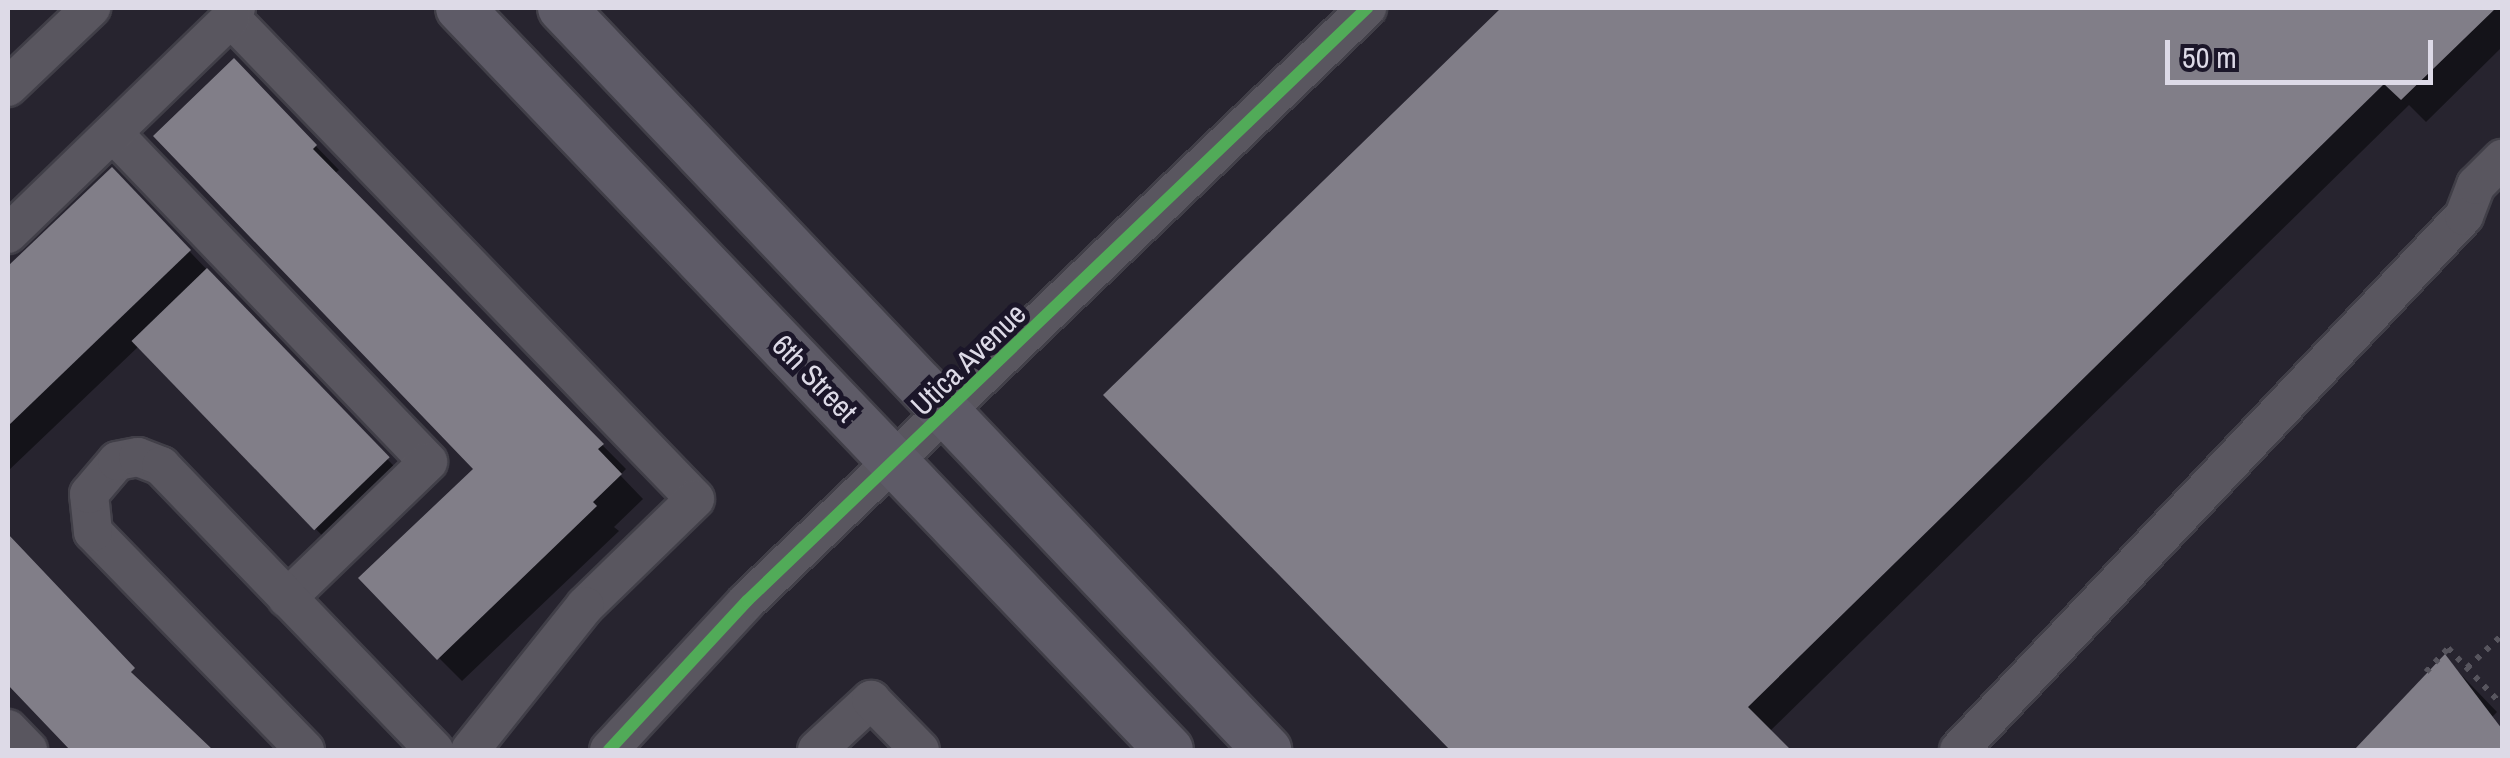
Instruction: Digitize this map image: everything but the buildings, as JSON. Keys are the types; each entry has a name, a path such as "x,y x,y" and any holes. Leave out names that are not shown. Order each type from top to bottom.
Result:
{"main road":[{"name":"6th Street","path":"460,8 1169,750"},
{"path":"562,8 1267,750"}],"street":[{"path":"8,87 91,8"},
{"name":"Utica Avenue","path":"623,746 747,601 948,414 1367,8"},
{"path":"8,234 233,12 694,499 586,606 470,750"},
{"path":"113,132 428,462 287,598"},
{"path":"1958,750 2464,216 2476,186 2502,159"},
{"path":"305,750 93,532 86,513 102,473 138,456 161,466 434,750"},
{"path":"816,750 871,700 920,750"},
{"path":"8,729 28,750"}],"path":[{"path":"2468,668 2502,635"},
{"path":"2426,672 2448,648 2502,705"}],"cycle path":[{"path":"609,750 747,601 1367,8"}]}
